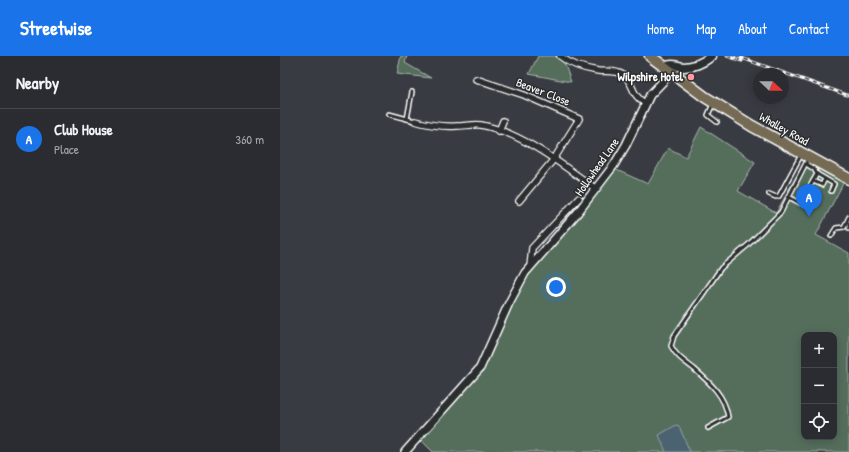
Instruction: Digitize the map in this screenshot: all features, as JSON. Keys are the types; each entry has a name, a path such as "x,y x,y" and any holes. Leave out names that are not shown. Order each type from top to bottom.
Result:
{"highway":[{"name":"Whalley Road","path":"650,56 714,102 806,159 849,180"}],"main road":[{"path":"668,70 670,64 684,67 694,65 710,57"}],"street":[{"path":"560,56 577,66 598,71 619,73 625,76 629,80 633,93 638,100 645,103"},
{"name":"Hollowhead Lane","path":"405,452 480,368 509,303 530,267 596,189 614,165 626,145 645,103 668,70"},
{"name":"Beaver Close","path":"476,79 530,98 579,119 554,159"},
{"path":"415,121 422,120 435,126 480,125 519,138 554,159 596,189"},
{"path":"499,131 503,121"},
{"path":"519,201 554,159"},
{"name":"Hollowhead Lane","path":"530,267 532,248 579,198"}],"lane":[{"path":"407,119 412,92"},
{"path":"714,102 708,115 717,122"},
{"path":"389,114 415,121"},
{"path":"806,159 817,174 834,184 831,191"},
{"path":"769,194 776,197 779,196 806,159"},
{"path":"708,428 728,416 726,407 721,395 694,368 675,353 671,346 674,336 721,268 781,212 806,159"},
{"path":"815,195 808,190 817,174"},
{"path":"813,181 822,185 825,179"},
{"path":"789,197 800,203"},
{"path":"831,236 835,229 844,227 849,218"},
{"path":"848,228 849,223"}],"green space":[{"path":"401,56 407,56 405,63 431,78 397,74"},
{"path":"538,56 562,56 571,82 529,74"},
{"path":"701,127 755,162 738,191 776,213 807,157 846,178 816,235 849,253 849,452 433,452 419,438 480,368 519,284 612,168 648,184 668,148 686,157"}],"water":[{"path":"676,425 679,426 690,452 666,452 659,435"}],"railway":[{"path":"727,56 742,61"},
{"path":"736,56 847,95"}],"place":[{"name":"Wilpshire Hotel","path":"691,77"},
{"name":"Club House","path":"809,217"}]}
